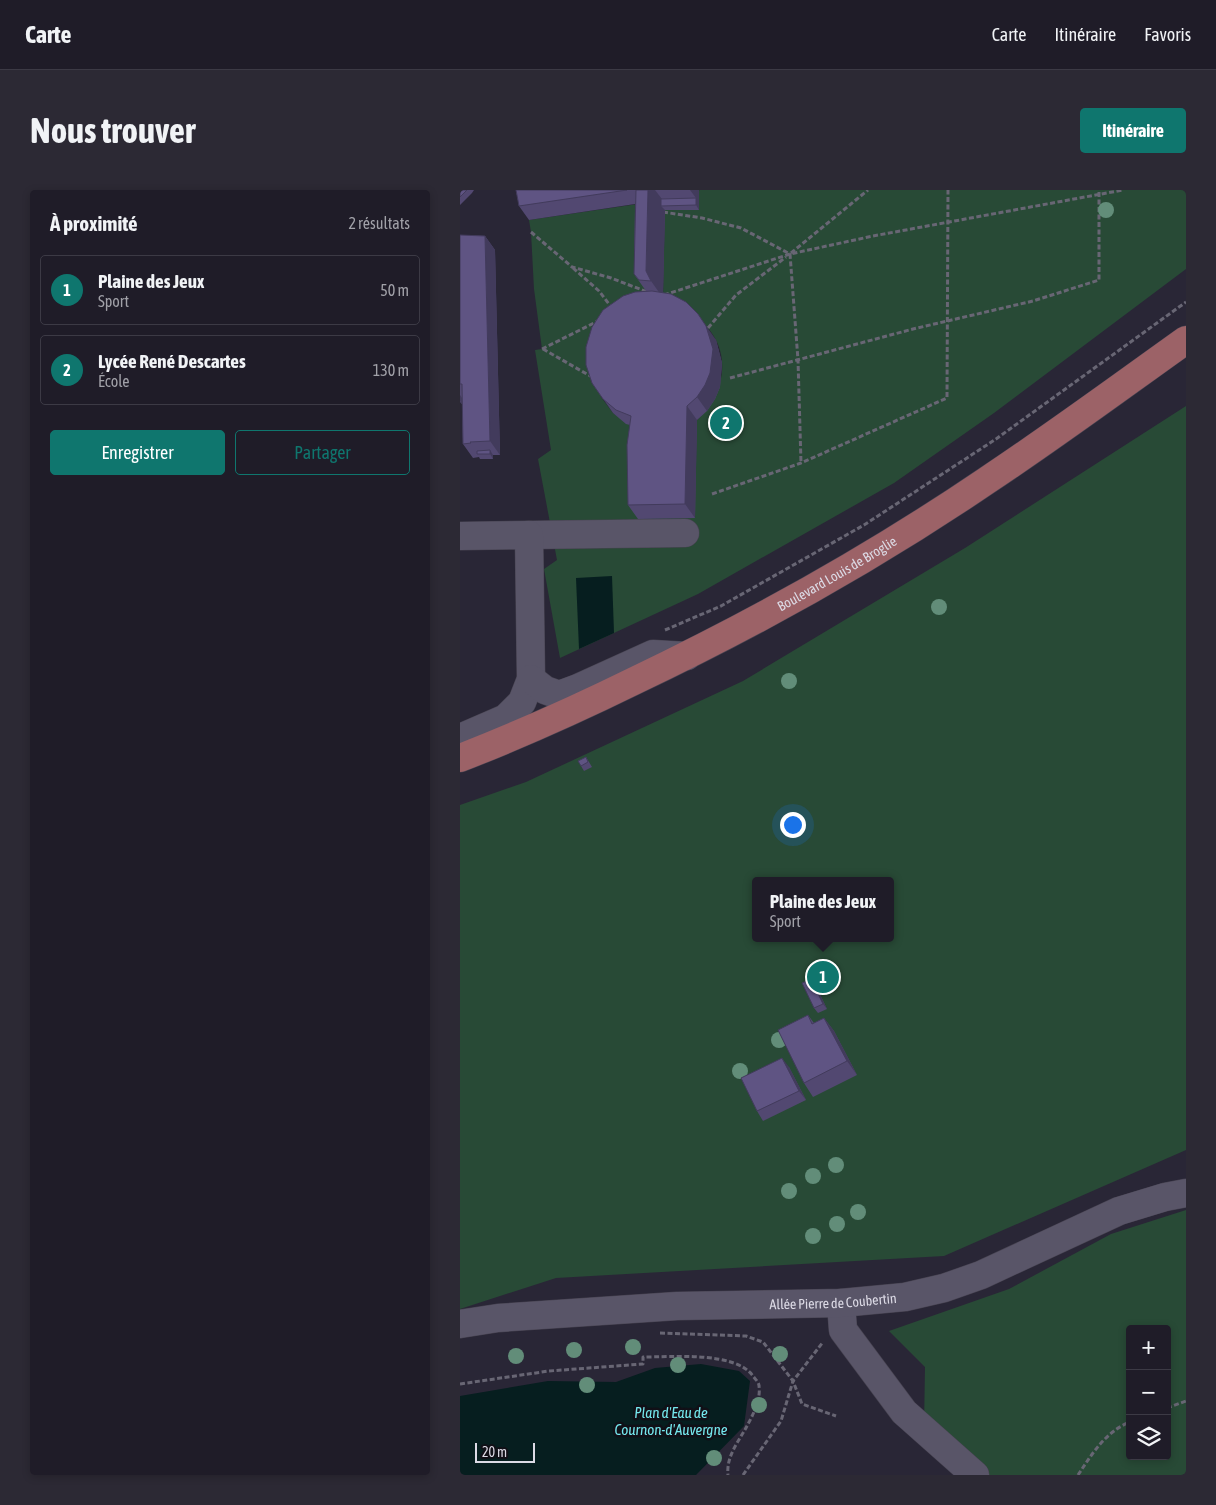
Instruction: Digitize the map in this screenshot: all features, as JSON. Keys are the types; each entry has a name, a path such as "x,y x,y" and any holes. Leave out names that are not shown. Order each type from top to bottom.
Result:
{"main road":[{"name":"Boulevard Louis de Broglie","path":"460,758 497,744 591,702 687,656 799,596 886,546 985,482 1186,340"}],"street":[{"path":"460,536 685,533"},
{"path":"460,738 506,718 522,702 531,679 528,535"},
{"path":"531,679 545,690 559,695 654,654 687,656"},
{"name":"Allée Pierre de Coubertin","path":"460,1324 498,1318 677,1306 841,1303 905,1297 944,1288 981,1275 1119,1210 1186,1192"},
{"path":"841,1303 843,1330 904,1412 975,1475"}],"path":[{"path":"708,328 736,295 790,254 868,190"},
{"path":"712,494 801,462 948,398 948,190"},
{"path":"730,378 948,321 1033,301 1100,280 1098,190"},
{"path":"572,267 611,278 651,293 656,297 790,254 873,236 1123,190"},
{"path":"657,211 702,218 741,228 790,254"},
{"path":"532,232 599,291 616,312"},
{"path":"790,254 798,360 801,462"},
{"path":"660,632 721,606 864,525 996,439 1186,302"},
{"path":"596,379 542,349 600,320"},
{"path":"742,1475 781,1421 794,1381 833,1330 843,1330"},
{"path":"654,1332 746,1336 763,1342 794,1381 802,1404 836,1416"},
{"path":"460,1384 549,1371 643,1364 643,1357 704,1357 733,1363 749,1370 759,1384 758,1399 747,1426 734,1446 727,1469 728,1475"},
{"path":"1171,1406 1186,1400"},
{"path":"1078,1475 1101,1442 1126,1423"}],"green space":[{"path":"700,190 1186,190 1186,269 994,413 894,483 698,594 560,658 544,569 557,560 538,459 551,450 535,350 542,349 534,289 529,220 638,204 651,298 601,397 613,413 633,427 695,505 697,420 706,410 718,388 722,375 722,363 720,350 715,338 707,327 692,314 663,295 665,203"},
{"path":"1186,406 1186,1150 944,1256 556,1278 460,1309 460,805 526,782 743,681 965,548"},
{"path":"1186,1210 1186,1474 977,1475 924,1427 925,1367 889,1331 1009,1289 1111,1234"}],"water":[{"path":"612,576 614,633 579,649 576,578"},
{"name":"Plan d'Eau de Cournon-d'Auvergne","path":"701,1364 739,1371 750,1381 744,1426 696,1475 460,1475 460,1396 548,1381 616,1382 655,1368"}],"building":[{"path":"460,190 467,190 460,197"},
{"path":"516,190 627,190 519,206"},
{"path":"636,190 648,190 646,271 651,281 639,280 634,274"},
{"path":"696,198 696,205 661,206 661,199"},
{"path":"460,235 485,236 490,441 463,444 462,384 460,384"},
{"path":"652,291 671,294 686,302 698,314 706,326 713,349 710,373 705,385 697,397 687,406 685,504 628,505 627,445 631,416 616,410 603,399 592,383 586,365 586,347 592,327 603,310 623,296 635,292"},
{"path":"490,450 490,454 477,454 477,451"},
{"path":"586,757 588,762 581,766 578,761"},
{"path":"811,979 823,1004 814,1008 802,983"},
{"path":"808,1015 812,1024 824,1018 847,1061 804,1083 778,1030"},
{"path":"782,1058 799,1091 757,1111 741,1078"}],"place":[{"name":"Lycée René Descartes","path":"726,423"},
{"name":"Plaine des Jeux","path":"823,977"}]}
